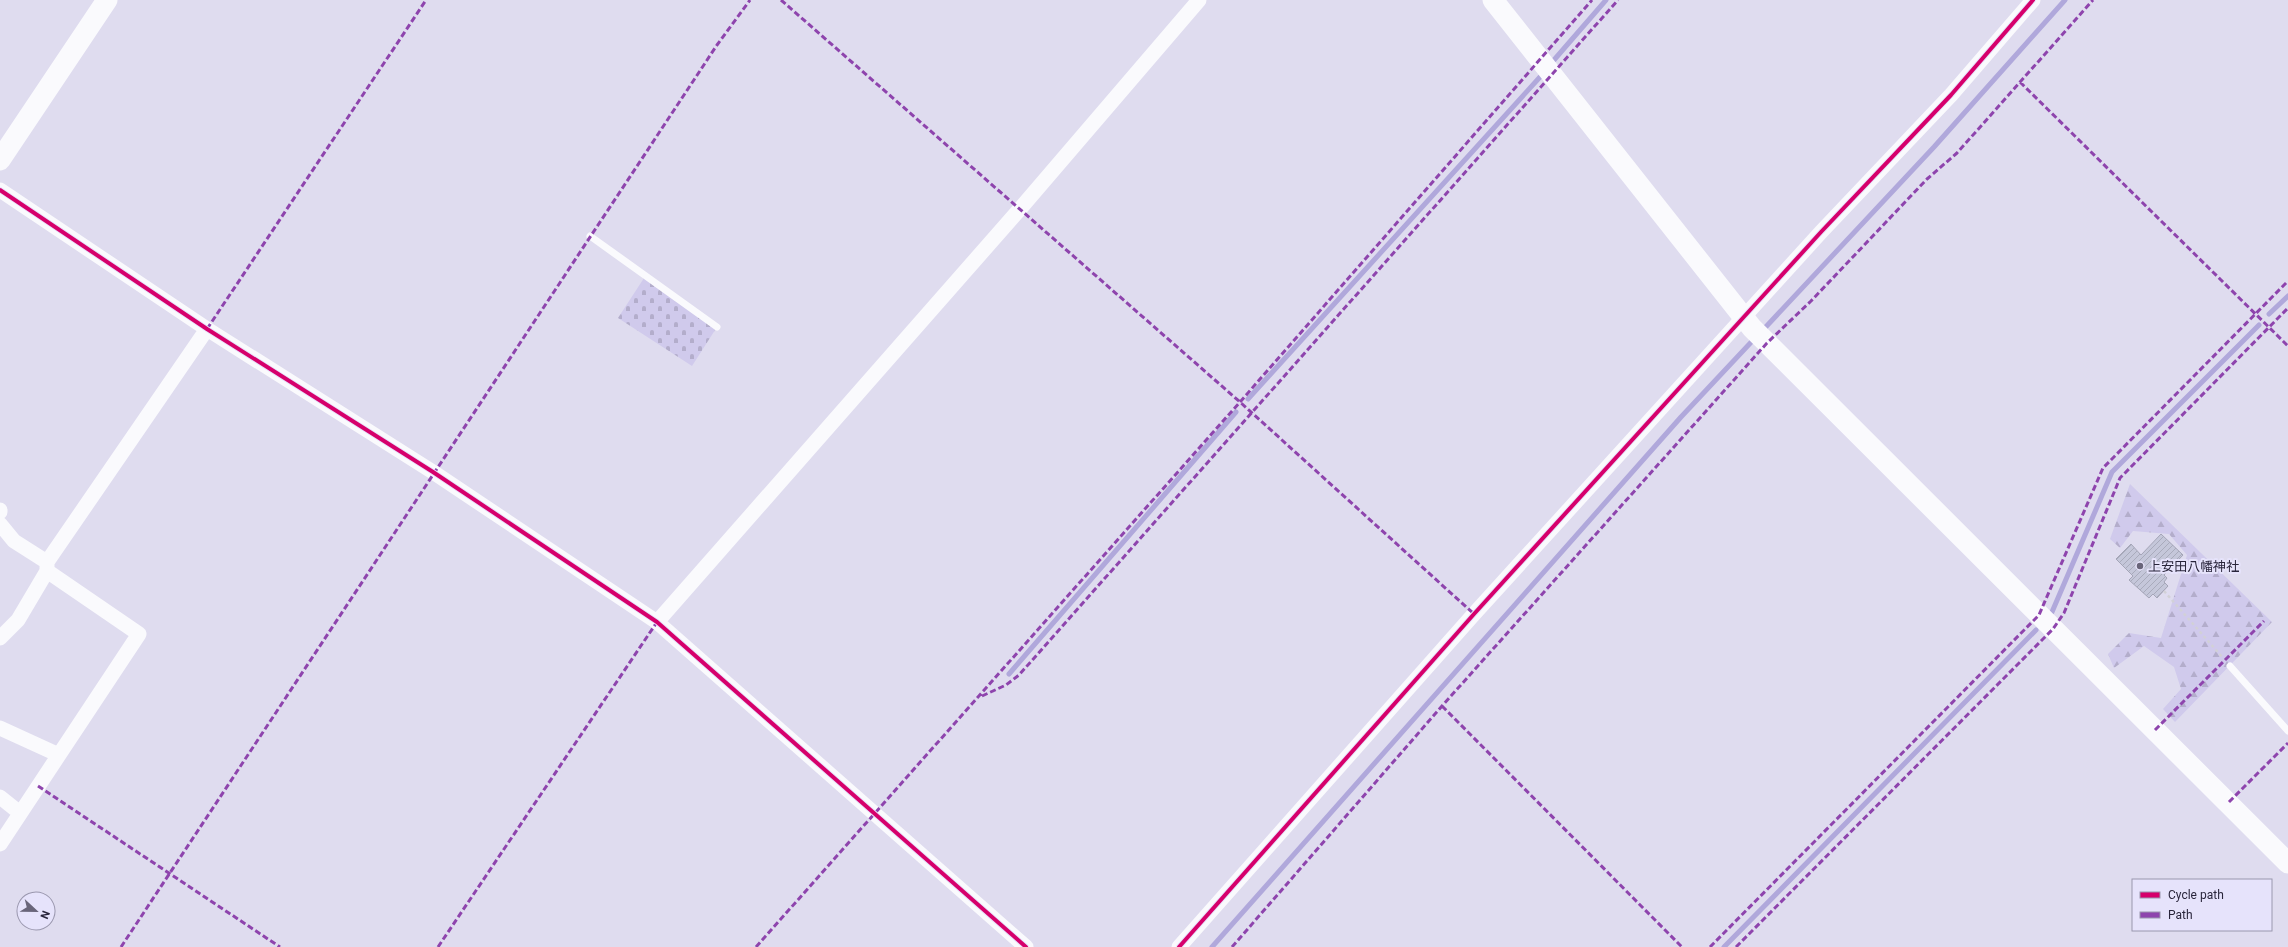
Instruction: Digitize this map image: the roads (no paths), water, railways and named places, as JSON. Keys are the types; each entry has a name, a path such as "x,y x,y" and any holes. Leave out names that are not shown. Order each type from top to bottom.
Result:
{"street":[{"path":"0,160 107,0"},
{"path":"657,622 1019,210 1200,0"},
{"path":"1493,0 1752,327 2288,863"},
{"path":"1179,947 1474,614 1752,327 1821,232 1951,95 2033,0"},
{"path":"0,190 207,329 433,472 657,622 1026,947"},
{"path":"0,638 18,620 47,567 207,329"},
{"path":"0,524 14,541 139,634 0,844"},
{"path":"0,728 59,755"},
{"path":"0,797 20,813"}],"lane":[{"path":"590,236 717,326"},
{"path":"2230,666 2288,731"}],"waterway":[{"path":"1554,60 1606,0"},
{"path":"1762,331 1934,147 2065,0"},
{"path":"1248,399 1540,77"},
{"path":"2269,314 2288,296"},
{"path":"2052,612 2112,472 2259,325"},
{"path":"1212,947 1681,417 1756,337"},
{"path":"1009,674 1236,412"},
{"path":"1724,947 2036,630"}],"place":[{"name":"上安田八幡神社","path":"2140,566"}]}
